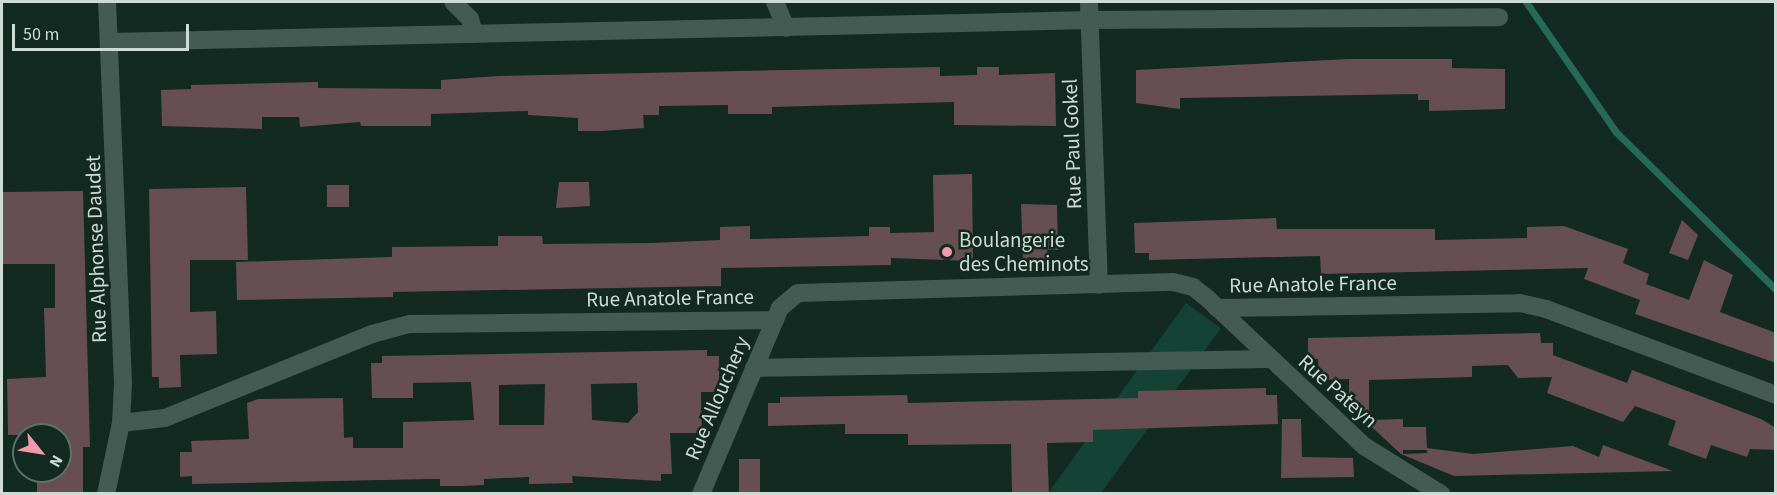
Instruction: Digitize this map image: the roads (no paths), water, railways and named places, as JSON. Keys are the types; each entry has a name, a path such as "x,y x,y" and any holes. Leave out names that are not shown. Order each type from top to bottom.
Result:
{"street":[{"name":"Rue Alphonse Daudet","path":"106,494 121,423 107,2"},
{"path":"453,2 470,19 474,33"},
{"path":"775,2 786,28"},
{"name":"Rue Paul Gokel","path":"1089,2 1099,285"},
{"path":"110,42 786,28 1430,10 1499,17"},
{"name":"Rue Anatole France","path":"121,423 142,424 173,415 372,334 410,324 775,320 783,303 806,291 1181,283 1217,308 1520,303 1546,309 1776,395"},
{"name":"Rue Pateyn","path":"1217,308 1268,359 1364,446 1441,494"},
{"name":"Rue Allouchery","path":"701,494 775,320"},
{"path":"754,368 1268,359"}],"waterway":[{"path":"1526,2 1616,132 1776,290"}],"place":[{"name":"Boulangerie des Cheminots","path":"947,252"}]}
